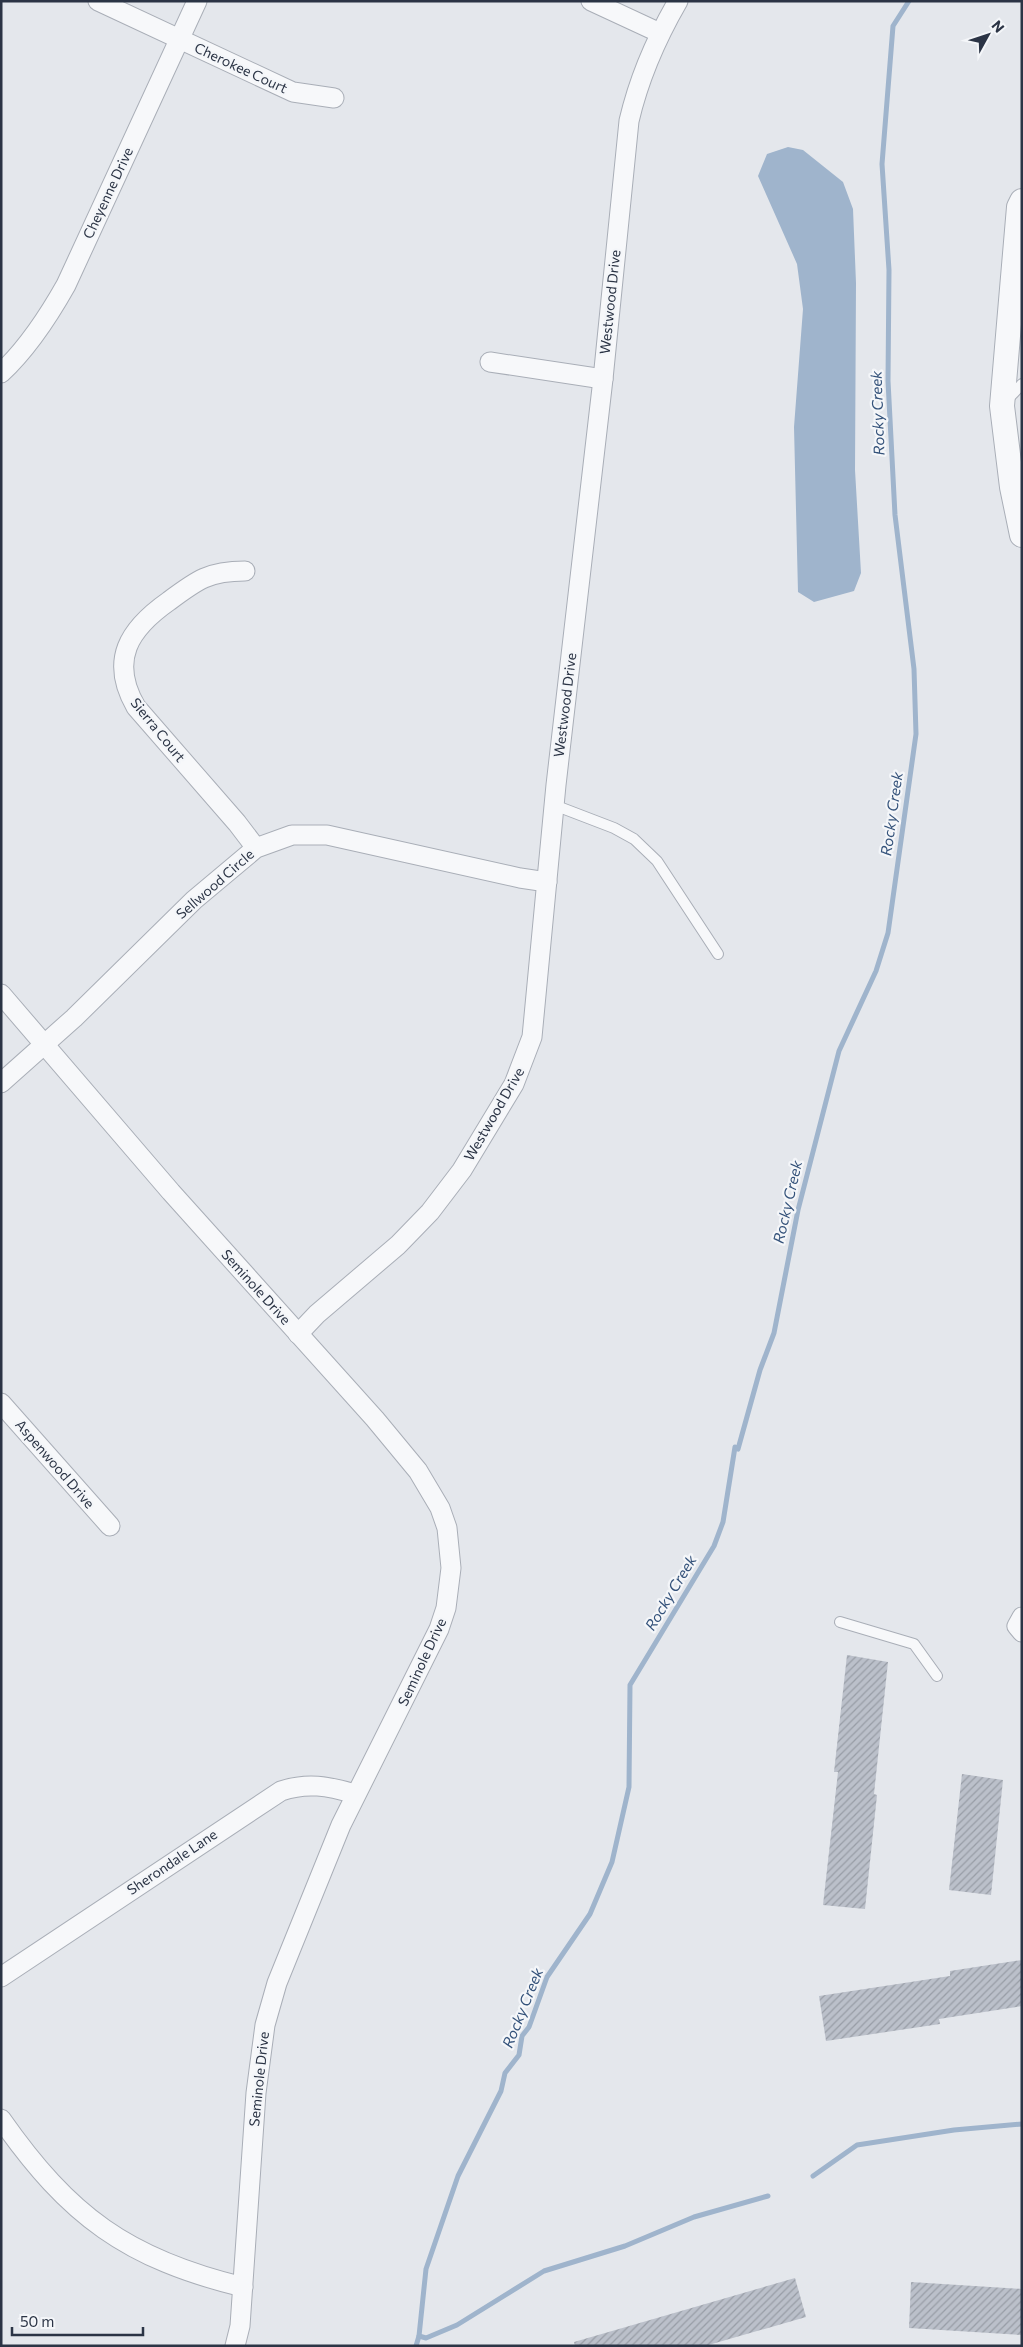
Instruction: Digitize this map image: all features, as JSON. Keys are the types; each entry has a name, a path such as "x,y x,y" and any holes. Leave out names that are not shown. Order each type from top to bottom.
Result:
{"street":[{"name":"Cherokee Court","path":"98,1 293,92 334,98"},
{"name":"Cheyenne Drive","path":"1,373 27,345 49,315 66,285 197,1"},
{"path":"590,1 660,33"},
{"name":"Westwood Drive","path":"298,1334 317,1314 398,1245 430,1212 462,1170 514,1084 527,1054 535,1022 554,805 602,379 628,121 636,90 660,33 678,1"},
{"path":"1022,201 1019,207 1015,334 1002,406 1012,487 1022,535"},
{"path":"490,362 602,379"},
{"name":"Sierra Court","path":"245,571 222,571 206,577 158,609 137,628 132,636 126,650 124,671 127,689 136,707 238,823 256,848"},
{"name":"Sellwood Circle","path":"1,1083 194,900 256,848 292,835 327,835 520,878 547,882"},
{"name":"Seminole Drive","path":"1,994 43,1045 418,1471 440,1508 450,1550 450,1590 440,1629 355,1794 277,1983 265,2025 256,2092 240,2326 235,2346"},
{"name":"Aspenwood Drive","path":"1,1403 110,1526"},
{"path":"1022,1617 1017,1626 1022,1632"},
{"name":"Sherondale Lane","path":"1,1977 280,1791 310,1784 332,1787 355,1794"},
{"path":"1,2119 58,2190 80,2212 116,2239 153,2259 201,2277 243,2288"}],"lane":[{"path":"1002,406 1022,384"},
{"path":"554,805 614,828 634,839 657,861 718,954"},
{"path":"840,1622 914,1644 937,1676"}],"water":[{"path":"788,147 803,150 843,182 853,209 856,283 855,470 861,573 854,591 814,602 798,592 794,427 803,309 797,264 758,176 767,154"}],"building":[{"path":"847,1655 888,1662 874,1794 877,1795 865,1909 823,1905 838,1772 834,1772"},
{"path":"962,1774 1003,1780 991,1895 949,1890"},
{"path":"1022,1960 1022,2006 939,2019 940,2024 826,2041 819,1996 950,1976 950,1971"},
{"path":"795,2278 806,2317 705,2346 575,2346 574,2342"},
{"path":"911,2282 1022,2289 1022,2335 909,2328"}],"waterway":[{"name":"Rocky Creek","path":"416,2346 419,2336 426,2269 458,2176 501,2091 505,2073 519,2055 522,2036 529,2027 547,1977 590,1914 612,1862 629,1787 630,1685 714,1546 723,1522 735,1447 738,1449 760,1370 774,1333 798,1210 839,1051 876,971 888,933 916,734 914,669 895,515 888,381 889,270 882,164 893,26 909,1"},
{"path":"813,2176 857,2145 954,2130 1022,2124"},
{"path":"419,2336 426,2338 457,2325 544,2271 625,2246 694,2217 768,2196"}]}
